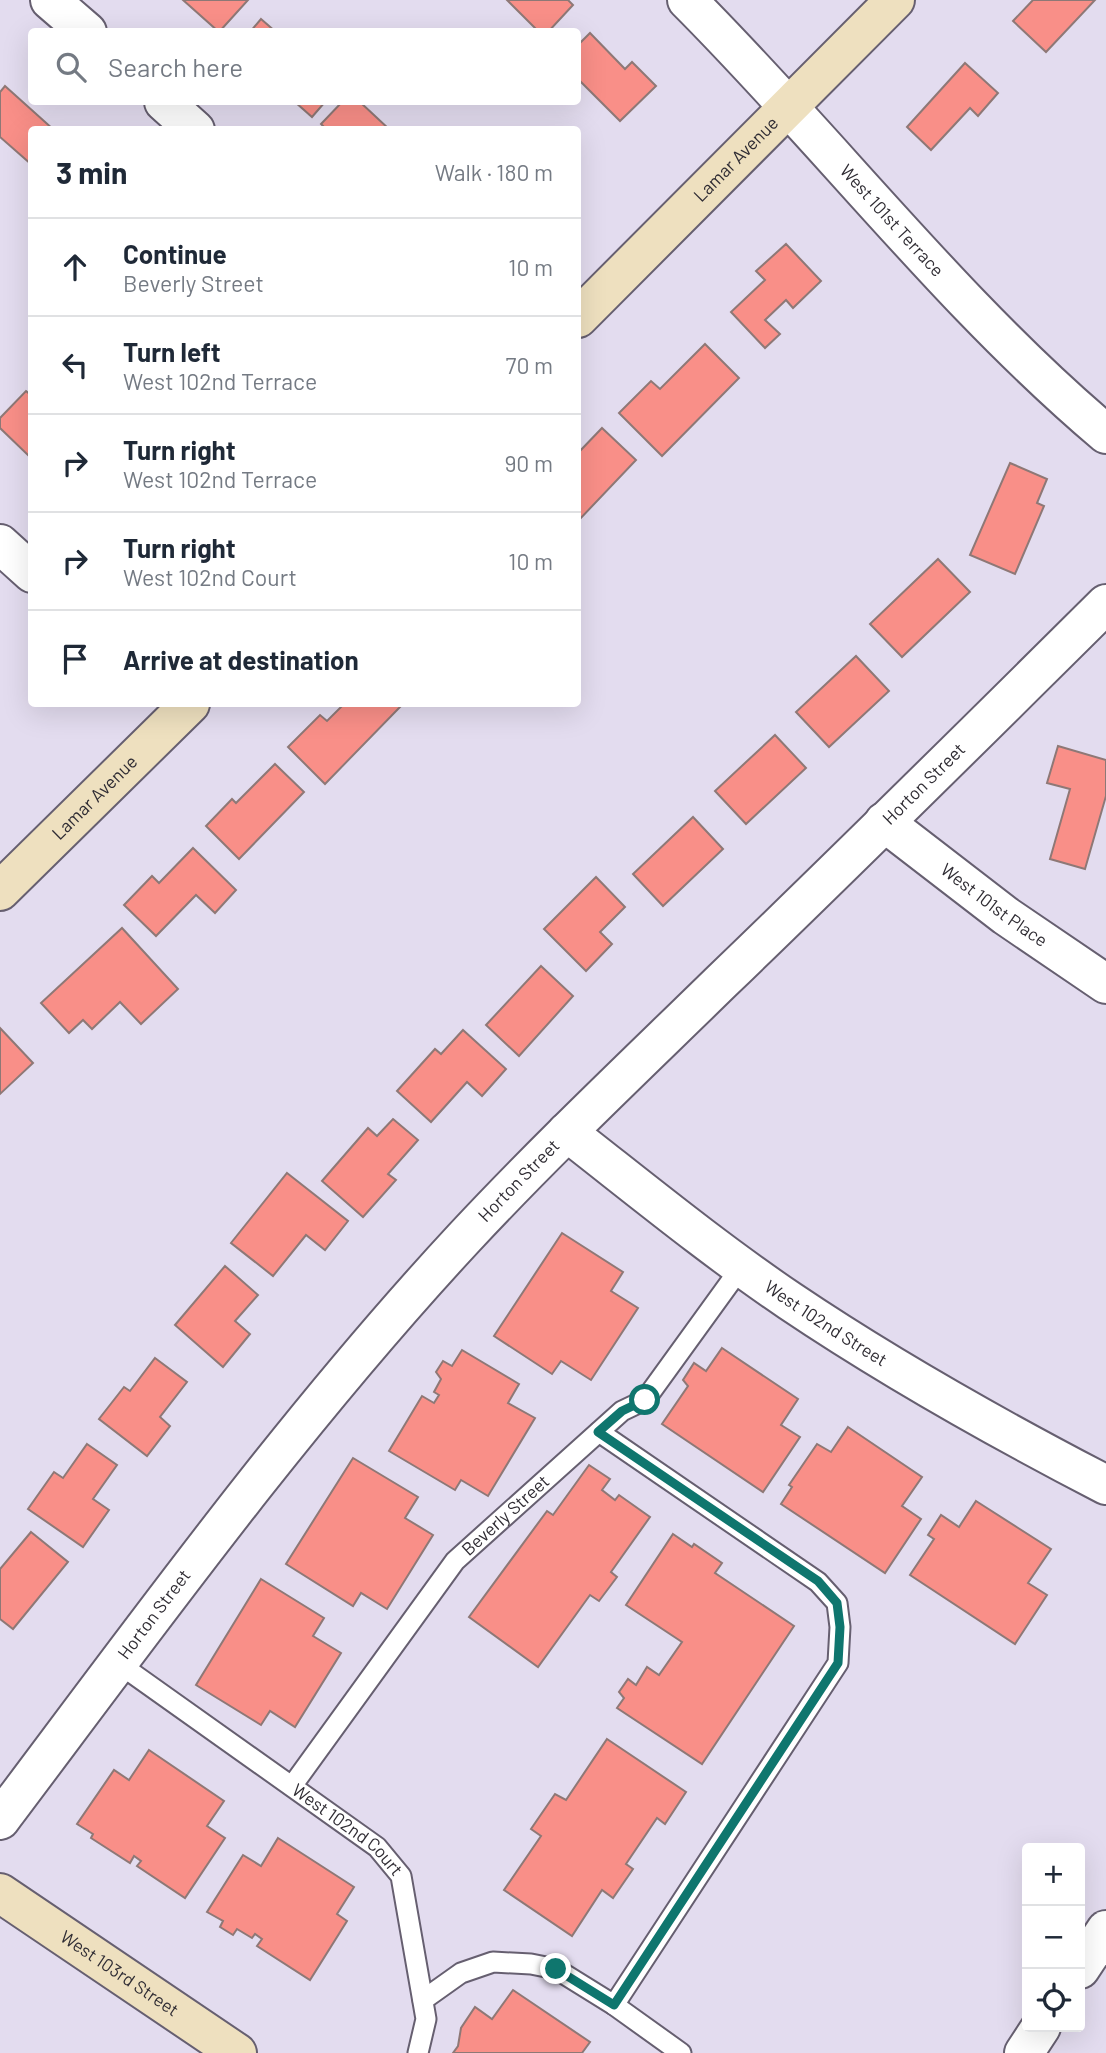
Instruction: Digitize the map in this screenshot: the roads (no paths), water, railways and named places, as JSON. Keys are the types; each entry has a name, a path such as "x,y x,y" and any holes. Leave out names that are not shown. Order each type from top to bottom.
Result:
{"street":[{"path":"50,0 82,28"},
{"name":"West 101st Terrace","path":"687,0 977,313 1060,396 1106,434"},
{"name":"Lamar Avenue","path":"581,315 895,0"},
{"path":"167,105 191,126"},
{"path":"0,544 28,569"},
{"name":"Horton Street","path":"0,1820 247,1493 352,1366 464,1239 567,1132 1106,604"},
{"name":"Lamar Avenue","path":"0,891 180,707"},
{"name":"West 101st Place","path":"884,822 1006,916 1106,984"},
{"name":"West 102nd Street","path":"567,1132 789,1300 884,1362 975,1415 1106,1485"},
{"name":"West 103rd Street","path":"0,1893 237,2053"},
{"path":"1085,1962 1106,1930"},
{"path":"1024,2053 1038,2032"}],"lane":[{"name":"Beverly Street","path":"292,1786 455,1561 622,1411 645,1400 742,1266"},
{"path":"598,1432 818,1581 837,1603 840,1627 838,1663 614,2005"},
{"name":"West 102nd Court","path":"118,1663 377,1847 401,1876 423,2000"},
{"path":"418,2053 426,2019 423,2000 461,1973 493,1962 531,1964 556,1969 614,2005 681,2053"}]}
